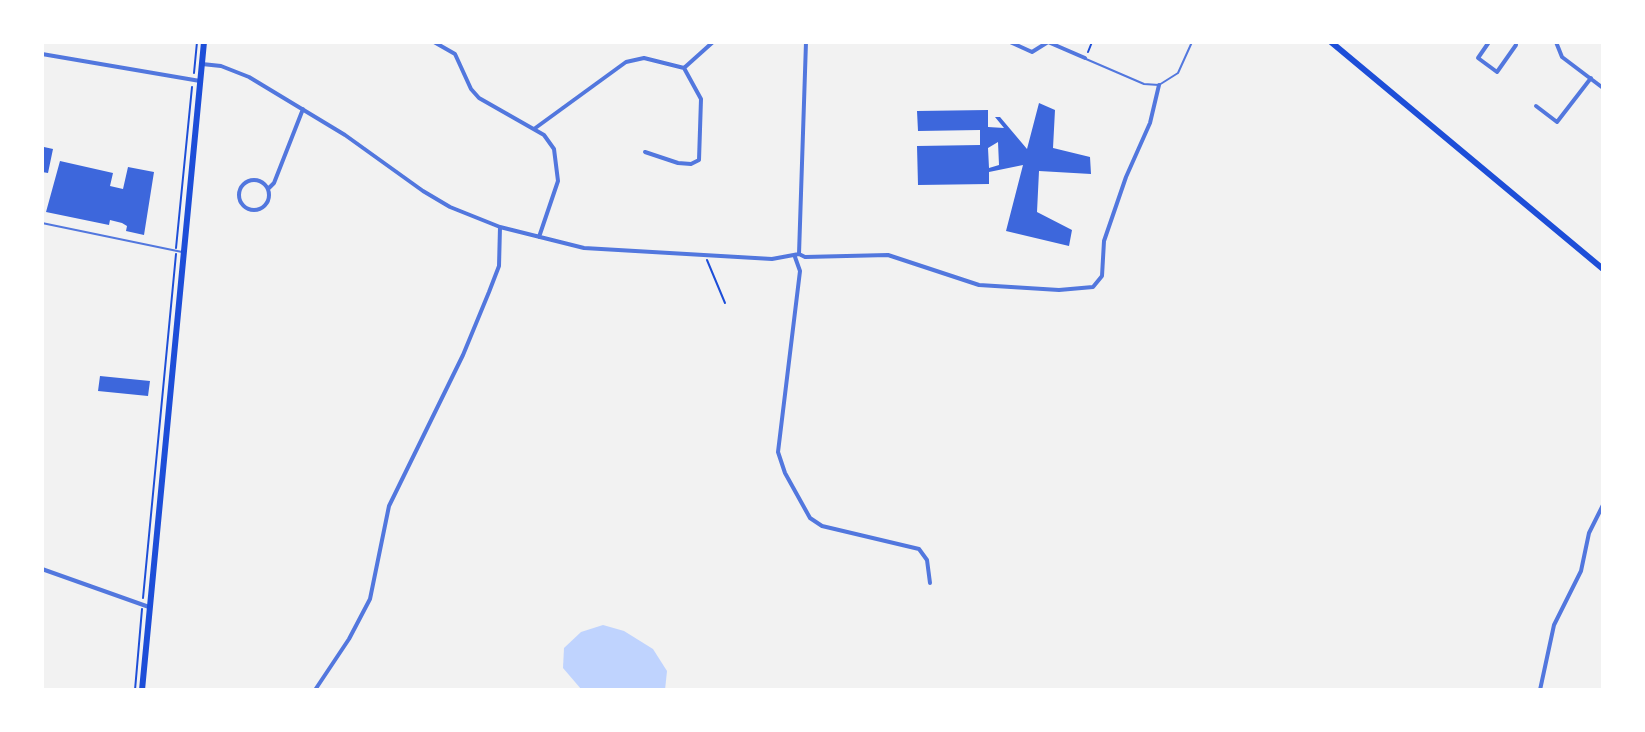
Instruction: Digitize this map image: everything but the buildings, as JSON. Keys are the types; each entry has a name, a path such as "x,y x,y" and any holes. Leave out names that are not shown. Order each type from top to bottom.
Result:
{"main road":[{"path":"142,690 146,607 196,80 202,64 204,42"},
{"path":"1331,42 1603,269"}],"street":[{"path":"434,42 455,54 469,85 479,98 550,141 558,170 539,237"},
{"path":"684,68 713,42"},
{"path":"806,42 797,256 800,271 778,452 785,473 810,518 822,526 919,549 927,560 930,583"},
{"path":"1010,42 1032,52 1048,42 1086,57"},
{"path":"1489,42 1478,58 1497,72 1515,43"},
{"path":"1556,42 1562,57 1603,88"},
{"path":"42,54 196,80"},
{"path":"534,129 626,62 644,58 684,68 701,99 699,160 691,164 678,163 645,152"},
{"path":"202,64 237,71 303,109 423,191 450,207 500,227 584,248 705,255 805,257 881,254 979,285 1059,290 1093,287 1102,276 1104,241 1126,177 1150,123 1159,85"},
{"path":"1536,106 1557,122 1591,78"},
{"path":"268,189 258,180 249,180 239,190 240,200 250,209 259,209 268,199 268,189 274,183 303,109"},
{"path":"315,690 349,639 370,599 389,506 463,355 489,292 499,266 500,227"},
{"path":"1540,690 1554,625 1581,571 1589,533 1603,505"},
{"path":"42,569 146,607"}],"lane":[{"path":"1086,57 1144,84 1159,85 1178,73 1192,42"},
{"path":"42,223 180,252"}],"path":[{"path":"135,690 146,607 180,252 197,42"},
{"path":"1086,57 1092,42"},
{"path":"705,255 725,303"}],"water":[{"path":"603,625 624,631 653,649 667,671 665,690 581,689 563,668 564,648 581,632"}]}
